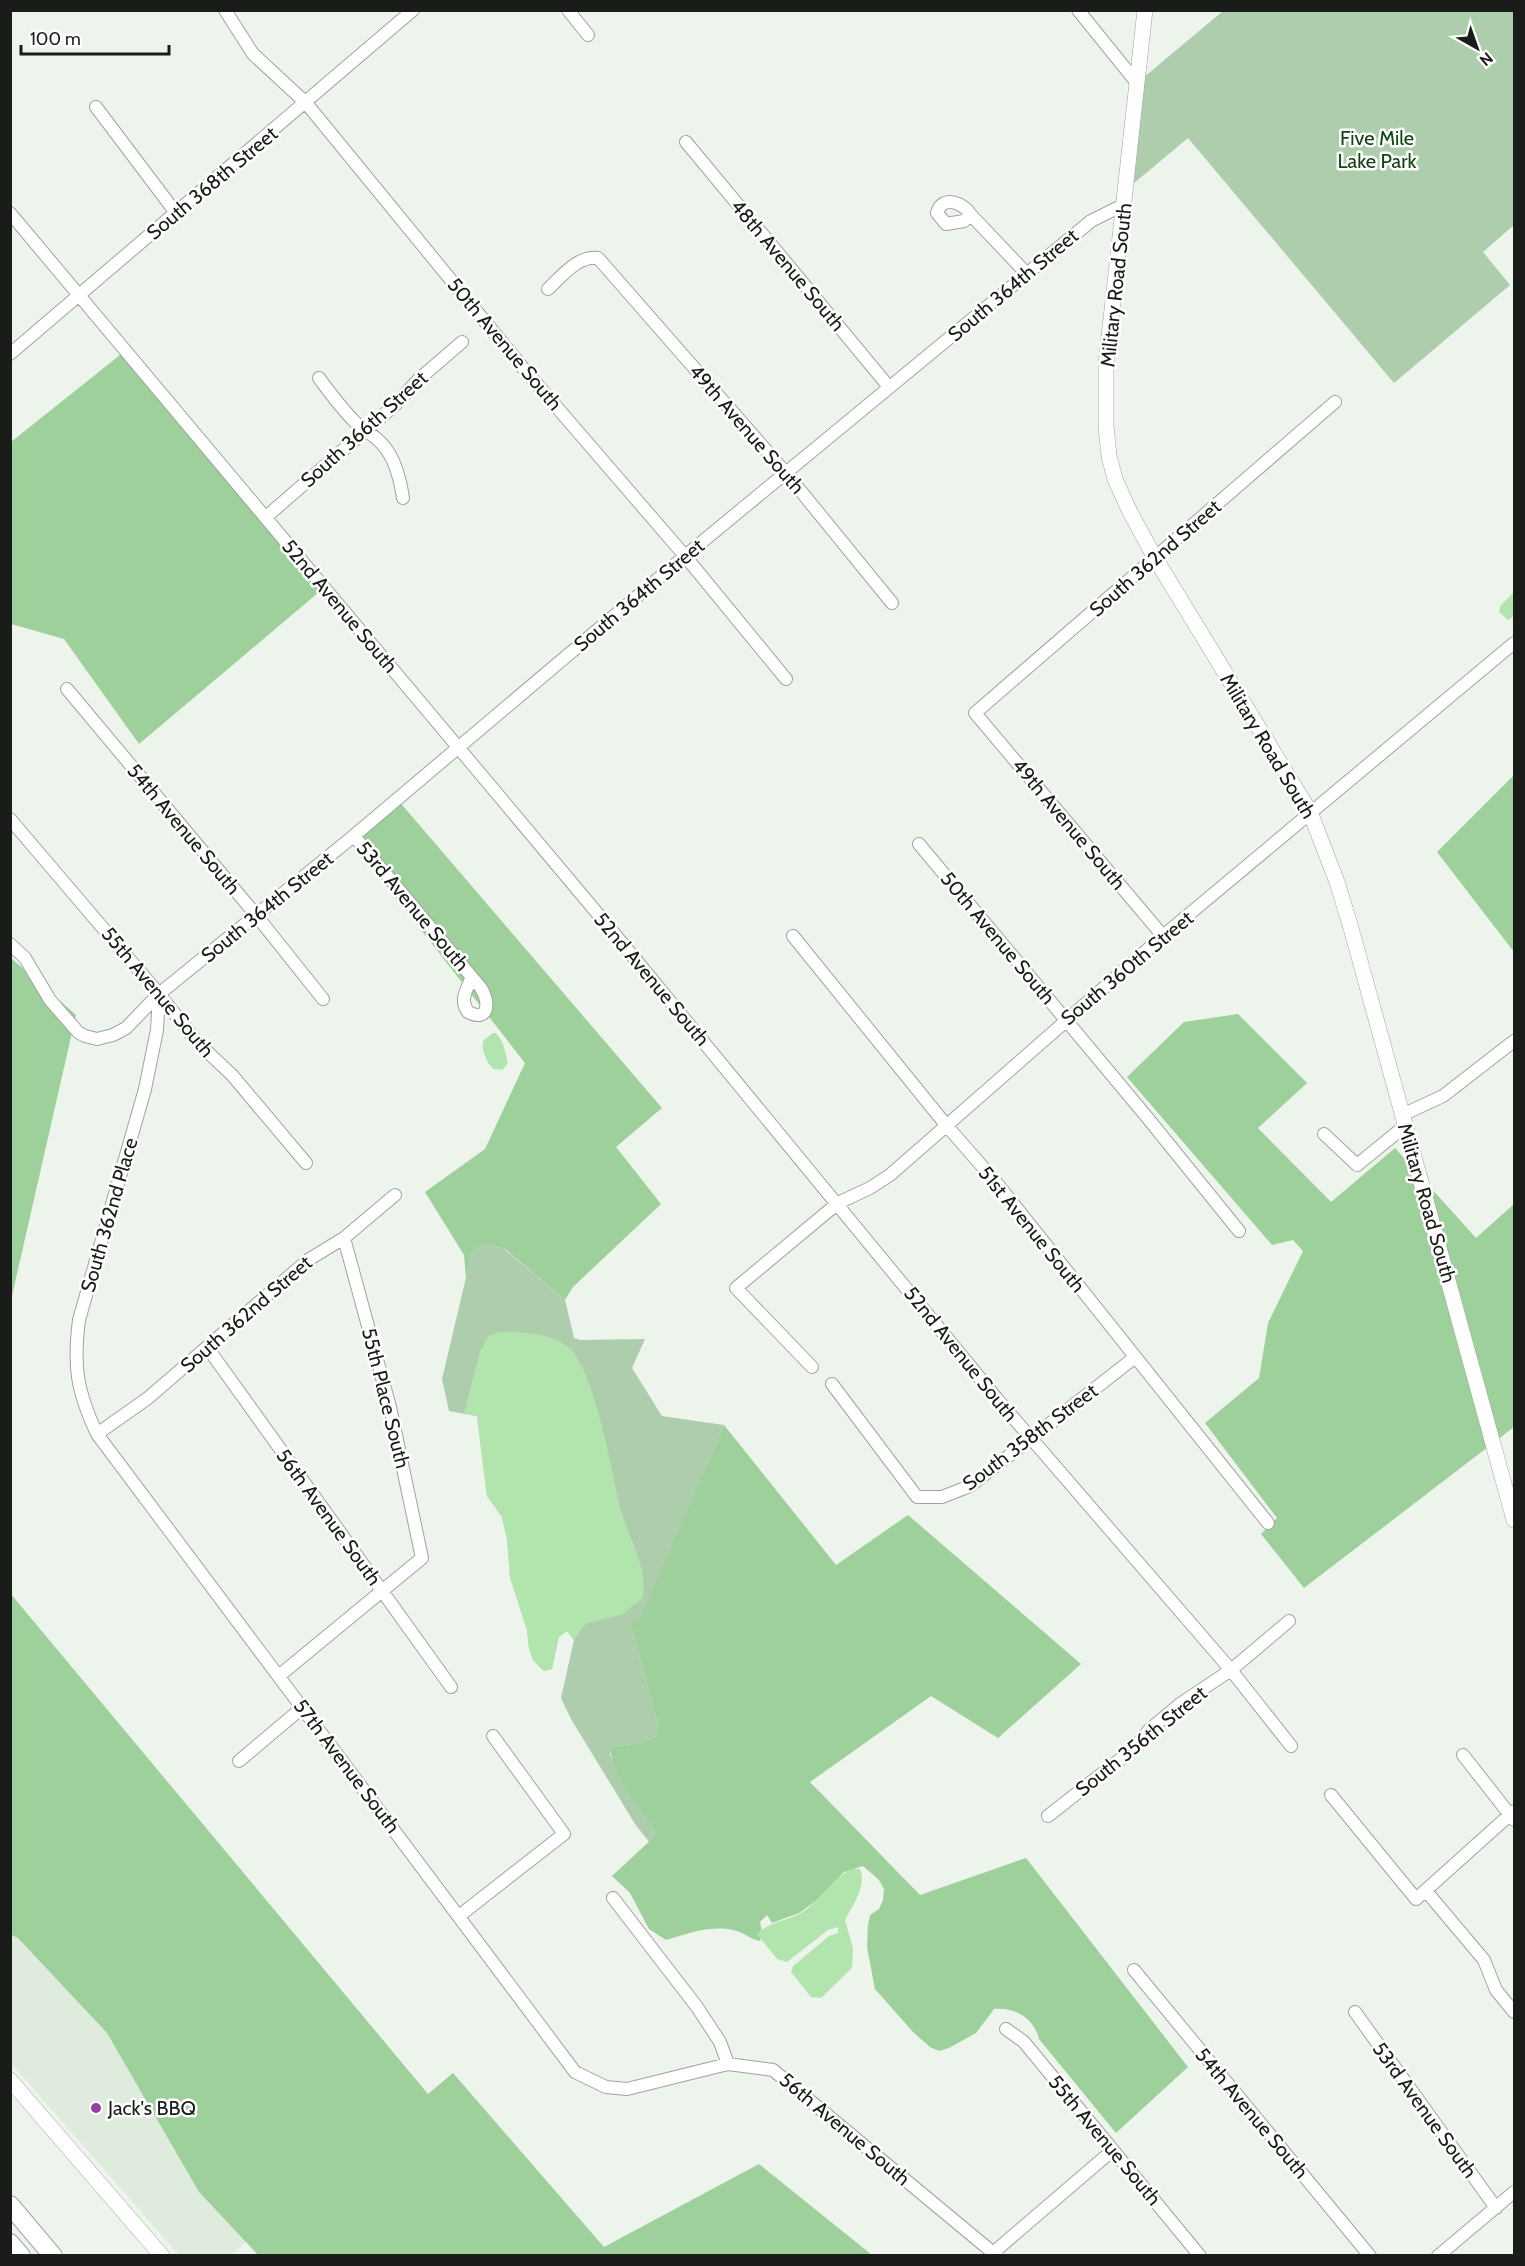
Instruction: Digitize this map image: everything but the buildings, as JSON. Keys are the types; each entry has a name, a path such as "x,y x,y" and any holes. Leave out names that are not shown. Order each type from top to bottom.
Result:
{"highway":[{"path":"10,2205 53,2256"},
{"path":"10,2243 21,2256"}],"main road":[{"name":"Military Road South","path":"1145,10 1106,364 1106,426 1109,456 1115,479 1155,558 1310,812 1337,882 1515,1520"},
{"path":"10,2080 162,2256"}],"street":[{"name":"50th Avenue South","path":"225,10 253,54 306,103 523,368 685,556 786,679"},
{"name":"South 368th Street","path":"10,354 413,10"},
{"path":"568,10 588,35"},
{"path":"1078,10 1137,83"},
{"path":"96,107 176,213"},
{"name":"48th Avenue South","path":"686,142 889,387"},
{"name":"South 364th Street","path":"159,994 354,836 685,556 1091,220 1125,204"},
{"name":"52nd Avenue South","path":"10,213 458,747 1032,1439 1231,1670 1292,1746"},
{"path":"971,215 1027,274"},
{"name":"49th Avenue South","path":"548,289 580,260 587,257 598,258 786,473 892,603"},
{"name":"South 366th Street","path":"266,517 396,404 418,379 462,342"},
{"path":"319,378 364,432 376,438 386,448 400,480 404,498"},
{"name":"South 362nd Street","path":"975,713 1335,402"},
{"name":"South 360th Street","path":"812,1367 736,1288 838,1203 870,1188 890,1175 1164,936 1515,643"},
{"name":"54th Avenue South","path":"67,689 256,915 323,999"},
{"name":"49th Avenue South","path":"975,713 1164,936"},
{"name":"55th Avenue South","path":"10,819 198,1042 232,1076 306,1163"},
{"name":"53rd Avenue South","path":"354,836 472,977"},
{"name":"50th Avenue South","path":"919,844 1239,1231"},
{"name":"51st Avenue South","path":"793,936 946,1125 995,1181 1268,1523"},
{"path":"10,944 25,958 40,985 63,1017 78,1032 88,1037 105,1037 126,1028 159,994"},
{"name":"South 362nd Place","path":"97,1434 81,1398 76,1371 75,1351 79,1320 145,1089 157,1030 159,994"},
{"path":"1324,1134 1357,1165 1404,1120 1443,1096 1515,1041"},
{"name":"South 362nd Street","path":"97,1434 148,1398 308,1260 344,1238 395,1195"},
{"name":"55th Place South","path":"344,1238 390,1407 422,1558 383,1591"},
{"name":"56th Avenue South","path":"207,1347 451,1687"},
{"name":"South 358th Street","path":"832,1384 917,1497 942,1497 970,1486 1134,1358"},
{"name":"57th Avenue South","path":"97,1434 280,1675 575,2072 606,2087 627,2090 728,2064"},
{"path":"280,1675 383,1591"},
{"name":"South 356th Street","path":"1048,1816 1136,1747 1149,1730 1180,1704 1231,1670 1289,1621"},
{"path":"239,1761 303,1707"},
{"path":"459,1916 564,1834 493,1737"},
{"path":"1331,1795 1416,1899 1513,1815 1463,1755"},
{"path":"1426,1891 1484,1960 1496,1990 1515,2012"},
{"path":"613,1898 697,2007 720,2042 728,2064"},
{"name":"54th Avenue South","path":"1134,1970 1370,2256"},
{"name":"53rd Avenue South","path":"1354,2012 1496,2208"},
{"name":"55th Avenue South","path":"1006,2029 1024,2042 1200,2256"},
{"name":"56th Avenue South","path":"728,2064 773,2070 996,2254"},
{"path":"996,2254 1113,2150"},
{"path":"1438,2256 1515,2192"}],"shaded area":[{"path":"125,351 325,587 139,744 64,639 11,624 11,442"},
{"path":"1514,592 1514,616 1508,620 1499,612 1500,606"},
{"path":"1514,775 1514,952 1437,852"},
{"path":"397,799 662,1108 616,1147 661,1204 573,1287 565,1300 505,1249 485,1244 472,1252 466,1278 464,1255 425,1192 485,1149 525,1063 350,839"},
{"path":"11,958 76,1015 11,1300"},
{"path":"1238,1014 1307,1083 1258,1128 1331,1202 1395,1148 1476,1238 1514,1204 1514,1427 1304,1588 1261,1534 1277,1518 1205,1423 1259,1378 1268,1323 1303,1251 1293,1240 1272,1245 1127,1077 1184,1022"},
{"path":"496,1033 501,1040 508,1063 502,1070 493,1069 484,1052 483,1041"},
{"path":"501,1332 526,1333 552,1338 567,1346 577,1358 594,1398 624,1521 643,1575 643,1598 623,1614 584,1625 574,1640 567,1631 558,1638 552,1669 544,1671 533,1660 529,1648 527,1630 510,1577 507,1539 502,1517 487,1496 477,1416 464,1413 480,1352 488,1336"},
{"path":"724,1425 836,1565 908,1515 1081,1664 998,1738 931,1696 810,1782 920,1895 1026,1858 1188,2067 1116,2133 1039,2039 1033,2025 1016,2012 994,2009 976,2033 939,2051 930,2047 913,2032 875,1989 867,1947 868,1925 870,1915 879,1909 883,1900 884,1889 879,1880 863,1866 844,1872 816,1901 799,1913 772,1923 767,1915 760,1922 762,1932 760,1941 737,1931 724,1929 699,1931 666,1940 649,1929 630,1893 612,1876 654,1837 653,1829 620,1777 611,1756 611,1747 645,1742 656,1736 658,1725 630,1622 640,1618"},
{"path":"10,1593 428,2094 453,2073 604,2247 759,2164 872,2255 258,2255 199,2192 107,2033 18,1938 11,1935"},
{"path":"851,1869 860,1869 862,1875 858,1895 845,1920 853,1948 852,1968 821,1998 811,1997 791,1972 793,1966 829,1936 838,1933 838,1927 828,1930 787,1962 777,1959 757,1934 768,1926 804,1911"},
{"path":"10,1935 18,1938 107,2033 199,2192 246,2242 231,2255 179,2255 11,2063"}],"green space":[{"name":"Five Mile Lake Park","path":"1223,11 1514,11 1514,225 1483,252 1510,285 1394,383 1188,138 1127,189 1137,83"},
{"path":"485,1244 504,1249 565,1300 574,1338 580,1340 645,1339 632,1368 662,1416 724,1425 640,1619 630,1622 658,1725 656,1736 645,1742 611,1747 610,1755 619,1775 653,1829 654,1837 650,1843 635,1824 571,1719 561,1698 574,1640 567,1631 559,1636 552,1669 544,1671 533,1660 527,1630 510,1577 507,1539 502,1517 487,1496 477,1416 449,1411 442,1379 472,1252"}],"place":[{"name":"Jack's BBQ","path":"96,2108"}]}
